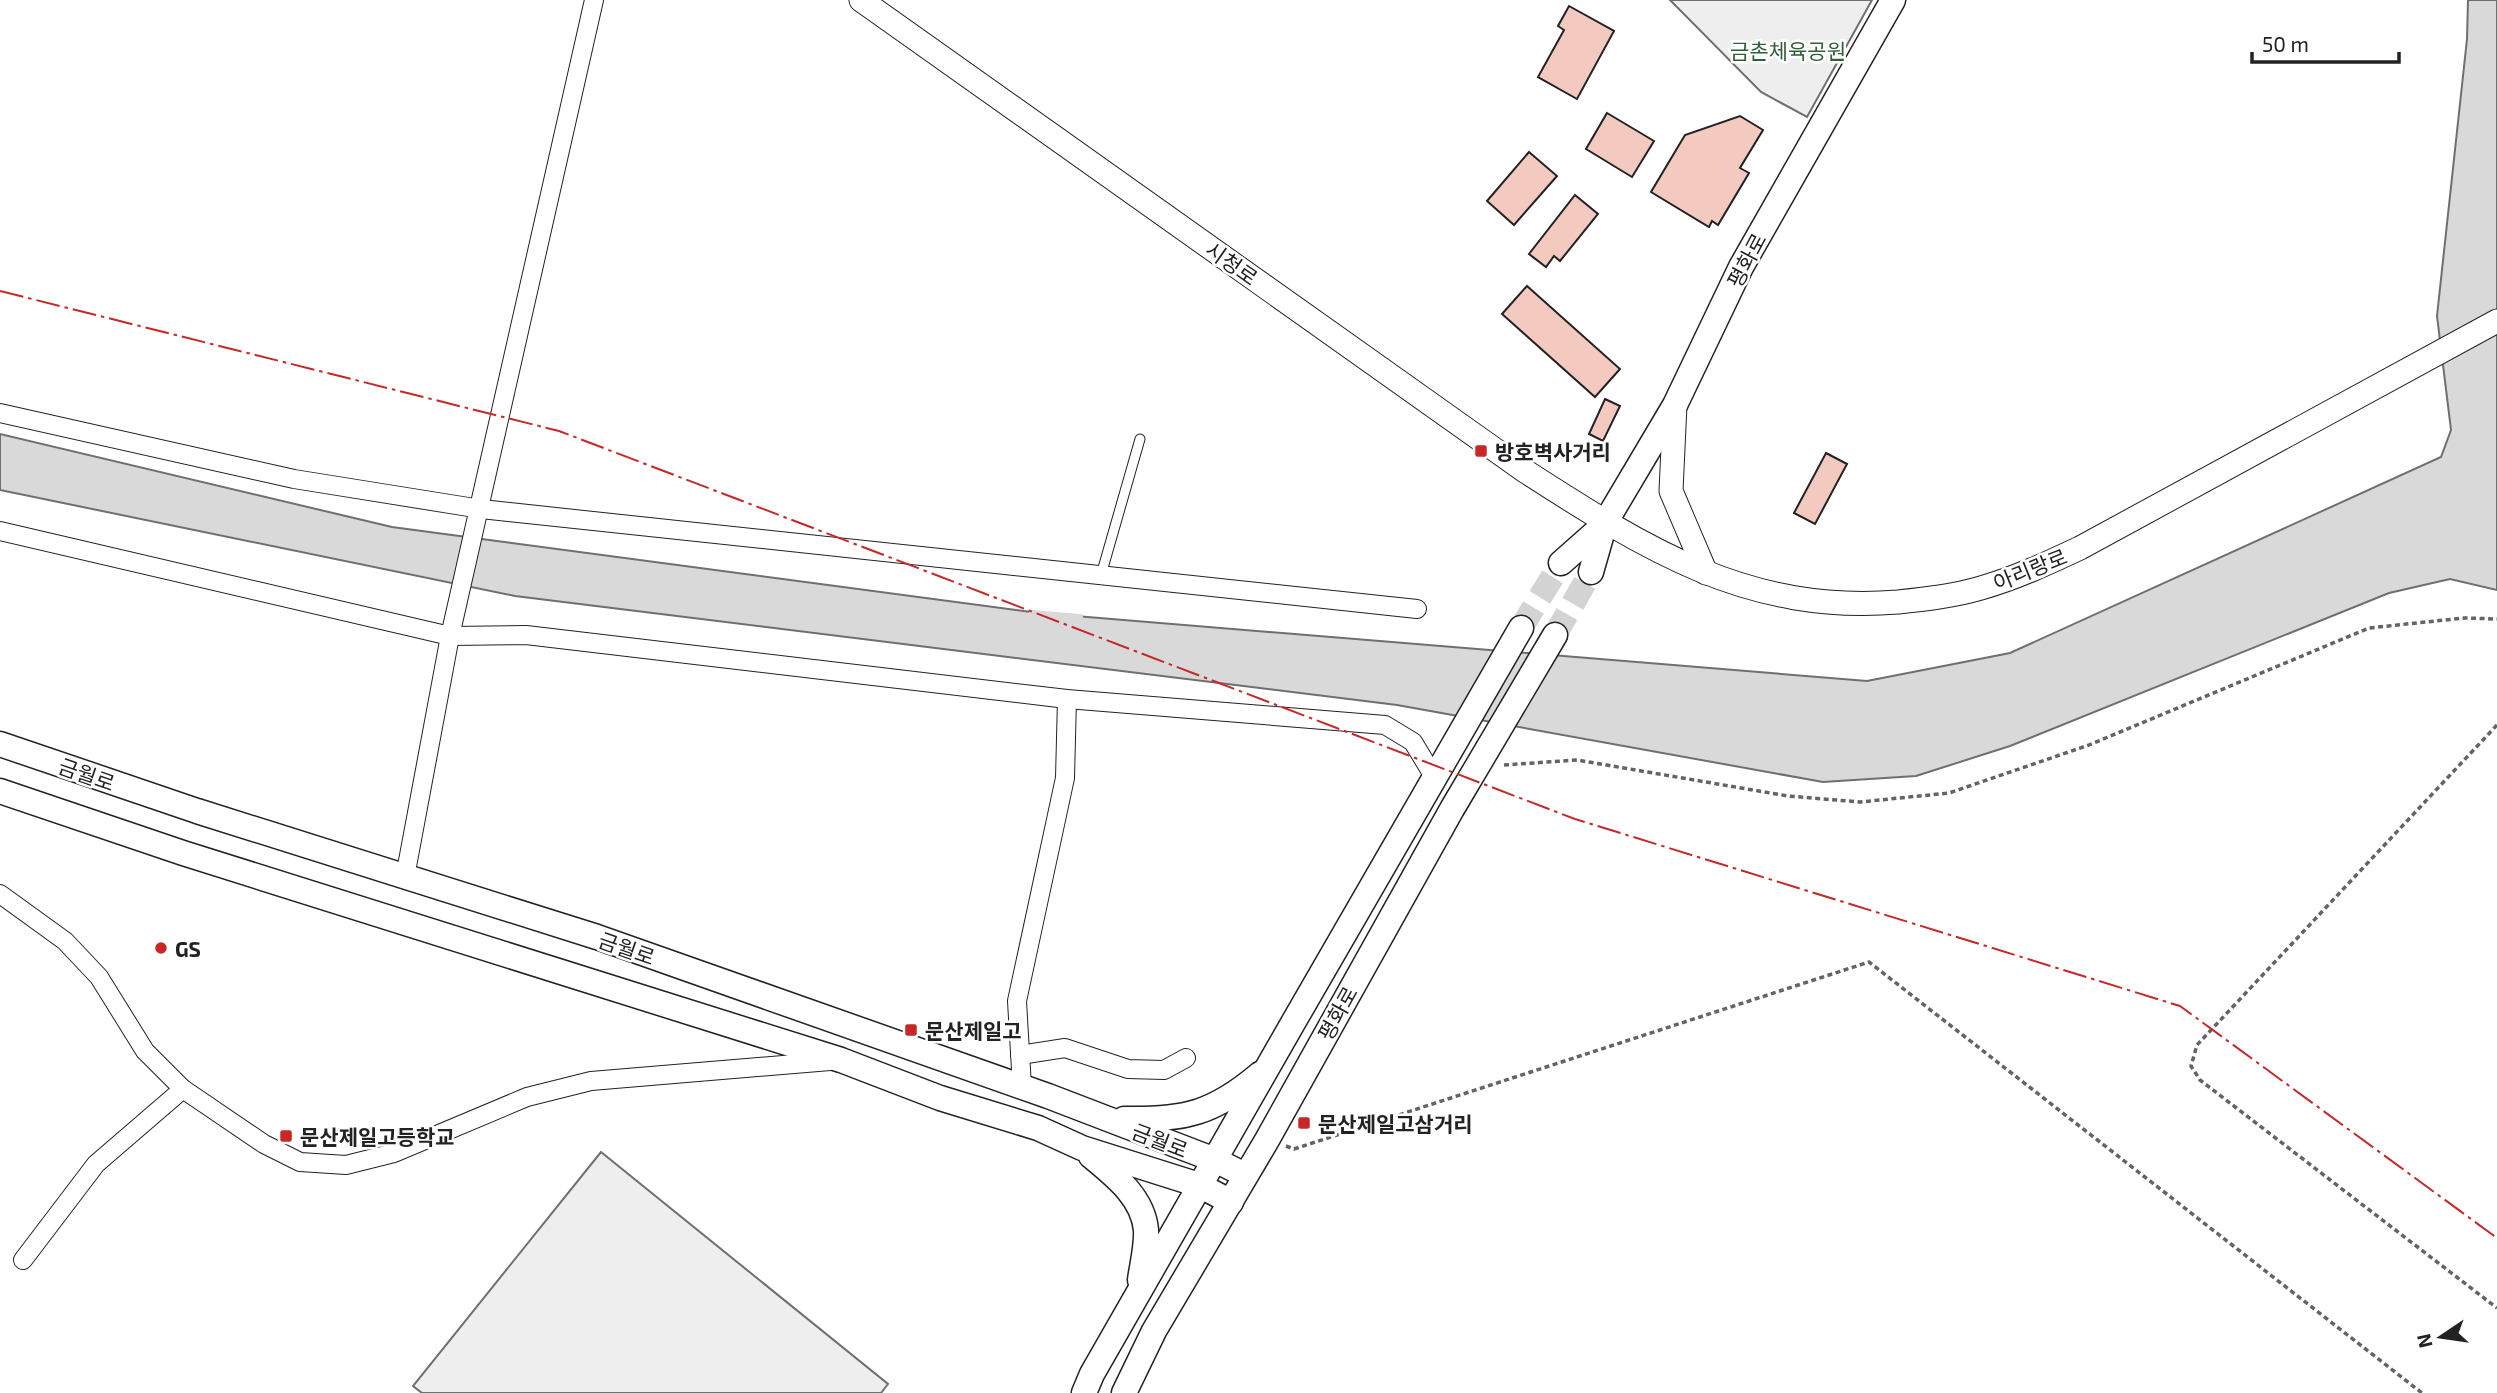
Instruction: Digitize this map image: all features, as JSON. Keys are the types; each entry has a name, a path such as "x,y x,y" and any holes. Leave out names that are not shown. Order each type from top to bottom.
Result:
{"main road":[{"name":"평화로","path":"1591,572 1605,523 1675,405 1741,267 1893,0"},
{"name":"평화로","path":"1561,564 1605,523"},
{"name":"평화로","path":"1084,1393 1199,1185 1269,1067 1433,775 1521,628"},
{"name":"평화로","path":"1124,1393 1154,1331 1267,1140 1492,740 1555,635"},
{"name":"금월로","path":"0,744 597,937 1021,1087 1215,1160 1245,1175"},
{"name":"금월로","path":"0,791 183,853 841,1060 940,1098 1038,1128 1082,1149 1199,1185 1231,1202"},
{"path":"1104,1119 1158,1120 1194,1116 1244,1088 1269,1067"},
{"path":"1082,1149 1124,1184 1140,1210 1146,1230 1139,1292"}],"street":[{"path":"405,877 452,629 594,0"},
{"name":"시청로","path":"861,0 1525,471 1605,523"},
{"name":"아리랑로","path":"1605,523 1675,561 1777,596 1851,606 1927,599 1978,589 2080,548 2497,321"},
{"path":"1675,405 1671,491 1706,573"},
{"path":"0,413 294,479 480,514 1417,609"},
{"path":"0,531 452,629 526,635 1067,699 1385,725 1413,742 1433,775"},
{"path":"1021,1087 1017,1001 1065,778 1067,699"},
{"path":"0,894 65,941 99,977 145,1051 183,1089 264,1144 300,1162 346,1165 394,1153 527,1097 591,1081 841,1060"},
{"path":"1020,1055 1065,1048 1128,1069 1164,1070 1186,1058"},
{"path":"23,1260 96,1164 183,1089"}],"lane":[{"path":"1101,575 1140,439"}],"path":[{"path":"1497,770 1506,762 1577,760 1800,797 1860,802 1949,793 2089,745 2369,628 2464,618 2497,619"},
{"path":"2497,725 2197,1045 2191,1066 2200,1080 2497,1308"},
{"path":"1267,1140 1294,1149 1869,962 2422,1393"}],"green space":[{"name":"금촌체육공원","path":"1670,0 1872,0 1807,117 1761,92"},
{"path":"601,1152 888,1384 881,1393 422,1393 413,1386"}],"shaded area":[{"path":"2468,0 2497,0 2497,590 2450,579 2389,593 2010,746 1916,776 1823,782 1397,705 515,596 0,490 0,434 392,527 1039,613 1867,681 2010,653 2441,457 2451,430 2437,316 2467,39"}],"building":[{"path":"1569,6 1614,31 1577,99 1538,77 1564,30 1558,26"},
{"path":"1607,113 1654,141 1632,177 1586,149"},
{"path":"1740,116 1763,130 1740,168 1749,173 1718,225 1712,221 1709,227 1651,192 1685,135"},
{"path":"1529,152 1557,176 1514,225 1487,201"},
{"path":"1575,195 1598,214 1560,261 1554,256 1546,267 1529,254"},
{"path":"1527,286 1620,369 1595,397 1502,314"},
{"path":"1605,399 1620,406 1603,441 1589,434"},
{"path":"1826,453 1847,464 1815,524 1794,513"}],"waterway":[{"path":"1032,613 1080,617"}],"tunnel":[{"path":"1521,628 1561,563"},
{"path":"1555,635 1591,572"}],"power":[{"path":"0,291 559,431 1575,819 2180,1006 2497,1238"}],"place":[{"name":"방호벽사거리","path":"1481,451"},
{"name":"GS","path":"161,948"},
{"name":"문산제일고","path":"911,1030"},
{"name":"문산제일고삼거리","path":"1304,1123"},
{"name":"문산제일고등학교","path":"286,1136"}]}
